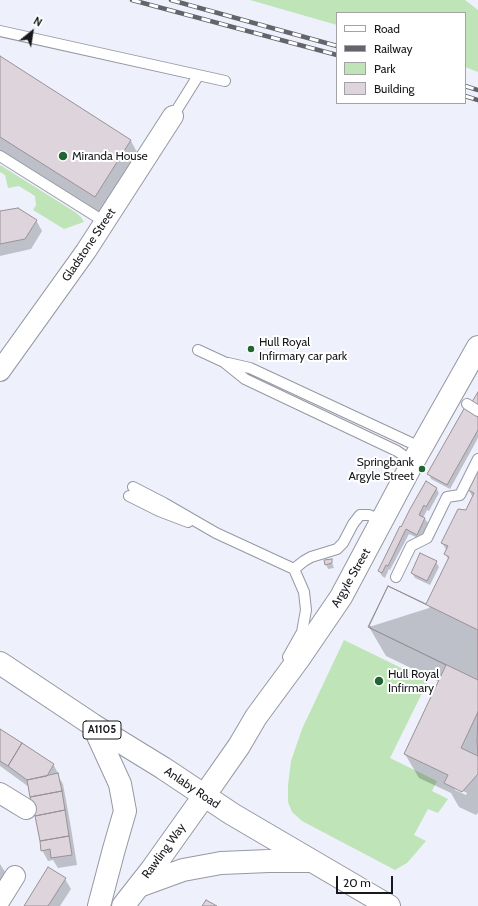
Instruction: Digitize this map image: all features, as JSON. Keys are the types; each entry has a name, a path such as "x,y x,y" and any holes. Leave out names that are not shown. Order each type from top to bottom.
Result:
{"main road":[{"name":"Argyle Street","path":"204,796 239,746 256,717 341,598 478,347"},
{"name":"Anlaby Road","path":"0,663 93,725 163,768 242,820 389,906"},
{"path":"93,725 120,784 125,811 100,906"},
{"name":"Rawling Way","path":"123,906 204,796"},
{"path":"139,886 183,870 221,863 313,861"}],"street":[{"name":"Gladstone Street","path":"0,371 86,252 173,116"},
{"path":"0,793 26,809"},
{"path":"0,900 15,876"}],"lane":[{"path":"0,31 225,81"},
{"path":"173,116 198,76"},
{"path":"0,156 105,222"},
{"path":"198,350 224,362 250,368 418,455"},
{"path":"224,362 245,379 397,451 418,455"},
{"path":"467,404 478,411"},
{"path":"396,577 411,546 427,538 447,497 460,495 478,459"},
{"path":"131,491 164,503 216,533 294,569 304,592 306,610 302,632 256,717"},
{"path":"294,569 304,560 337,549 343,543 353,524 360,515 369,515 382,521"}],"green space":[{"path":"250,0 465,0 478,10 478,72 466,67 466,12 336,12 336,25"},
{"path":"0,165 75,212 84,222 64,229 33,210 36,205 35,196 19,186 8,188 5,175 0,172"},
{"path":"344,640 428,681 390,758 437,781 432,791 448,799 438,813 428,809 414,835 426,841 407,863 395,870 302,821 292,812 288,802 288,785 291,761 302,729"}],"building":[{"path":"0,56 131,140 95,197 0,137"},
{"path":"18,208 37,220 25,239 0,244 0,211"},
{"path":"478,392 478,410 470,405"},
{"path":"465,407 478,414 478,430 447,485 427,474"},
{"path":"478,469 478,774 462,792 444,783 448,775 404,754 446,665 370,628 371,627 369,626 388,586 426,604 449,557 444,554 448,546 441,543 458,509 466,510 474,493 468,490"},
{"path":"426,481 437,488 426,507 424,505 419,515 425,518 417,535 406,529 388,566 386,565 382,573 378,571 400,526 401,527"},
{"path":"420,553 437,561 427,581 411,573"},
{"path":"332,559 332,563 325,565 324,560"},
{"path":"388,586 478,630 478,680 368,627"},
{"path":"478,712 477,742 478,756 461,748"},
{"path":"0,729 22,743 8,766 0,761"},
{"path":"22,743 54,764 47,776 27,780 8,766"},
{"path":"58,773 62,791 30,797 27,780"},
{"path":"62,791 65,810 35,816 30,797"},
{"path":"65,810 69,836 40,841 35,816"},
{"path":"69,836 72,855 51,858 50,849 41,851 40,841"},
{"path":"48,867 66,878 48,906 24,906"},
{"path":"206,900 217,906 202,906"}],"railway":[{"path":"132,0 336,55"},
{"path":"171,0 336,46"},
{"path":"466,86 478,90"},
{"path":"466,96 478,100"}],"place":[{"name":"Miranda House","path":"63,156"},
{"name":"Hull Royal Infirmary car park","path":"251,349"},
{"name":"Springbank Argyle Street","path":"422,469"},
{"name":"Hull Royal Infirmary","path":"379,681"}]}
